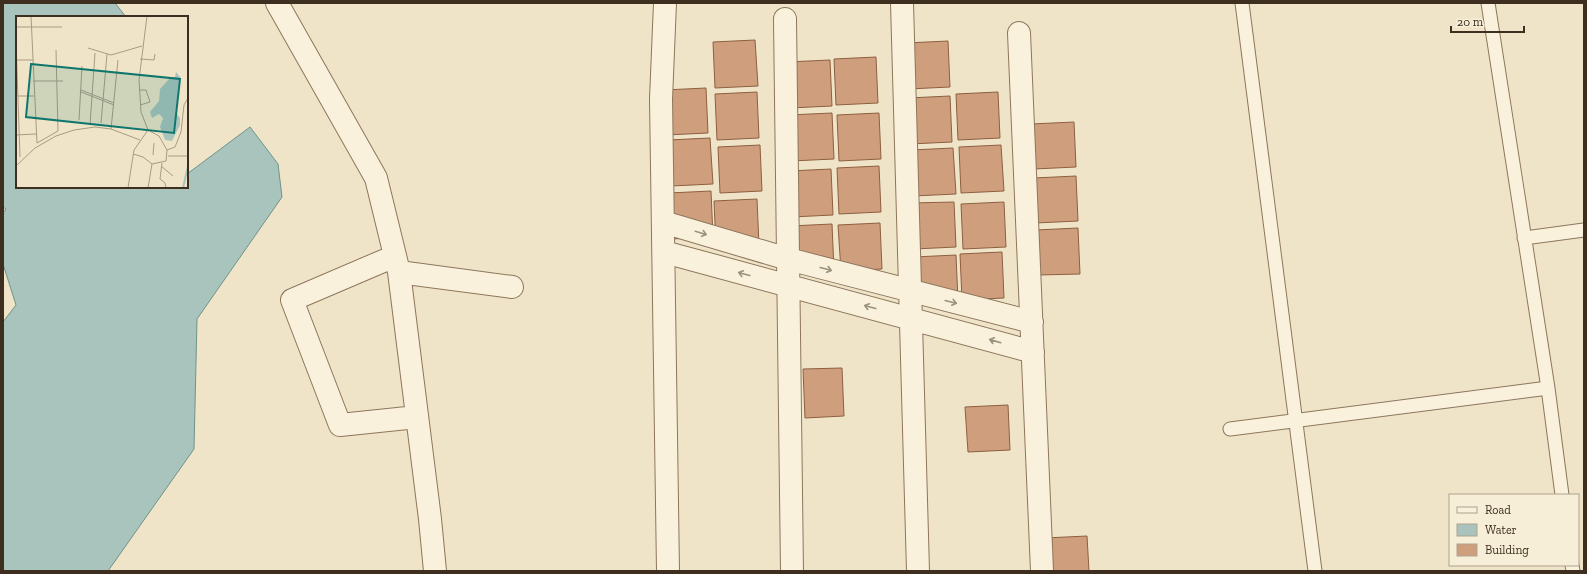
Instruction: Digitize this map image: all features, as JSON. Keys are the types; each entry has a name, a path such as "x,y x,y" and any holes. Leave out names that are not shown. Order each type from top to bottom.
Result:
{"street":[{"path":"277,3 376,178 397,264 418,417 435,571"},
{"path":"665,3 661,99 668,571"},
{"path":"902,3 918,571"},
{"path":"785,19 792,571"},
{"path":"1019,33 1042,571"},
{"path":"663,222 788,259 1032,322"},
{"path":"664,252 910,317 1033,352"},
{"path":"418,417 340,425 292,300 397,264 512,287"}],"lane":[{"path":"1242,3 1315,571"},
{"path":"1488,3 1548,388 1562,494"},
{"path":"1524,238 1584,230"},
{"path":"1230,429 1548,388"}],"water":[{"path":"3,3 115,3 125,16 16,16 16,188 188,188 188,173 250,127 278,164 282,197 197,319 194,449 108,571 3,571 3,322 16,305 3,264 3,213 6,209 3,207"}],"building":[{"path":"755,40 758,86 715,88 713,42"},
{"path":"948,41 950,87 908,89 906,43"},
{"path":"876,57 878,103 836,105 834,59"},
{"path":"830,60 832,106 790,108 787,62"},
{"path":"706,88 708,133 666,135 664,90"},
{"path":"757,92 759,138 717,140 715,94"},
{"path":"998,92 1000,138 958,140 956,94"},
{"path":"950,96 952,142 910,144 908,98"},
{"path":"832,113 834,159 791,161 789,115"},
{"path":"879,113 881,159 839,161 837,115"},
{"path":"1074,122 1076,167 1034,169 1031,124"},
{"path":"710,138 713,184 671,186 668,140"},
{"path":"760,145 762,191 720,193 718,147"},
{"path":"1001,145 1004,191 961,193 959,147"},
{"path":"953,148 956,194 913,196 911,150"},
{"path":"879,166 881,212 839,214 837,168"},
{"path":"831,169 833,215 791,217 789,171"},
{"path":"1076,176 1078,221 1036,223 1034,178"},
{"path":"711,191 713,237 671,239 669,193"},
{"path":"757,199 759,245 716,247 714,201"},
{"path":"954,202 956,247 914,249 911,203"},
{"path":"1004,202 1006,247 963,249 961,204"},
{"path":"880,223 882,269 841,271 838,225"},
{"path":"832,224 834,270 792,272 790,226"},
{"path":"1078,228 1080,274 1038,275 1036,230"},
{"path":"1002,252 1004,298 962,300 960,254"},
{"path":"956,255 958,301 916,303 914,257"},
{"path":"842,368 844,416 805,418 803,369"},
{"path":"1008,405 1010,450 968,452 965,407"},
{"path":"1087,536 1089,571 1046,571 1045,538"}]}
